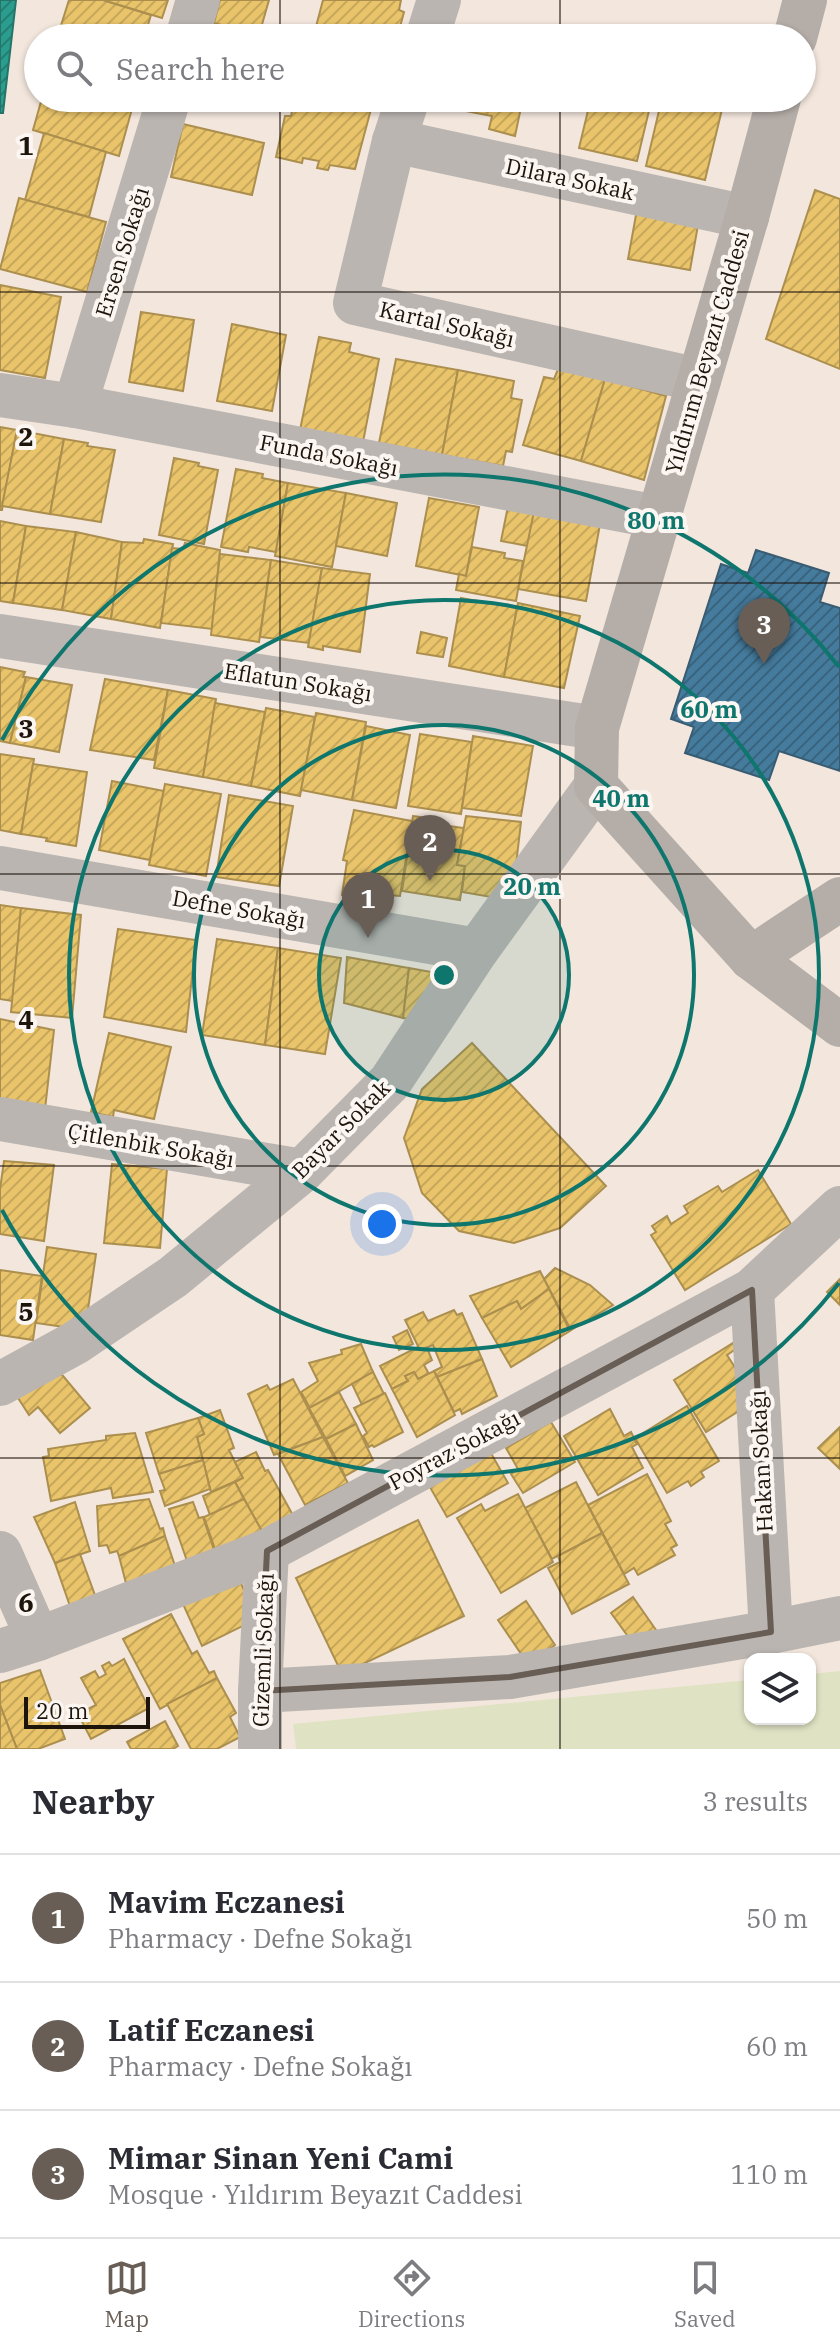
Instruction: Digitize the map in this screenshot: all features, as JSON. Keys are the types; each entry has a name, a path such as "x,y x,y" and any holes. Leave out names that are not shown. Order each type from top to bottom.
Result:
{"main road":[{"path":"799,24 805,0"},
{"name":"Yıldırım Beyazıt Caddesi","path":"596,786 597,728 775,112"},
{"path":"596,786 751,958 840,1025"},
{"path":"751,958 840,899"}],"street":[{"path":"191,24 198,0"},
{"path":"431,24 439,0"},
{"name":"Ersen Sokağı","path":"75,406 165,112"},
{"name":"Kartal Sokağı","path":"403,112 355,303 699,380"},
{"name":"Dilara Sokak","path":"394,141 747,217"},
{"name":"Funda Sokağı","path":"0,395 75,406 658,517"},
{"name":"Eflatun Sokağı","path":"0,636 597,728"},
{"name":"Bayar Sokak","path":"0,1384 51,1358 173,1277 302,1171 390,1082 477,950 596,786"},
{"name":"Defne Sokağı","path":"0,868 477,950"},
{"name":"Çitlenbik Sokağı","path":"0,1119 302,1171"},
{"name":"Poyraz Sokağı","path":"19,1645 267,1551 752,1290 840,1208"},
{"name":"Hakan Sokağı","path":"752,1290 771,1632"},
{"path":"0,1348 51,1358"},
{"name":"Gizemli Sokağı","path":"260,1749 267,1551"},
{"path":"0,1553 19,1645"},
{"path":"260,1691 510,1677 840,1618"}],"highlighted area":[{"path":"752,1290 771,1632 510,1677 260,1691 267,1551"}],"green space":[{"path":"840,1671 840,1749 296,1749 293,1724 744,1681 744,1725 816,1725 816,1673"}],"building: Homes":[{"path":"69,0 103,0 151,15 148,24 61,24"},
{"path":"103,0 168,0 162,18"},
{"path":"220,0 269,0 262,24 214,23"},
{"path":"323,0 401,0 399,10 404,12 401,24 317,24"},
{"path":"38,112 131,112 119,156 33,130"},
{"path":"292,112 370,112 355,169 330,165 328,170 317,168 319,161 303,158 302,163 276,157 285,116 291,116"},
{"path":"471,112 520,112 515,136 489,129 492,116"},
{"path":"588,112 649,112 637,161 579,148"},
{"path":"659,112 721,112 705,180 646,166"},
{"path":"183,124 264,143 252,195 171,177"},
{"path":"44,133 106,152 89,217 25,200"},
{"path":"815,190 840,199 840,369 766,339"},
{"path":"19,198 106,222 87,292 0,269"},
{"path":"638,204 700,214 690,270 628,259"},
{"path":"0,285 61,297 45,378 0,370"},
{"path":"141,312 194,320 183,391 129,382"},
{"path":"232,324 286,335 272,411 217,401"},
{"path":"319,337 351,343 349,352 379,359 363,442 300,430"},
{"path":"396,359 458,370 442,455 379,443"},
{"path":"559,367 605,379 581,461 523,445 544,377 554,379"},
{"path":"458,370 514,381 511,398 522,400 512,452 506,451 503,466 442,455"},
{"path":"605,379 666,396 644,480 581,461"},
{"path":"0,427 17,430 2,510 0,510"},
{"path":"17,430 64,439 50,514 2,506"},
{"path":"64,439 115,450 101,522 50,514"},
{"path":"174,458 218,470 204,544 159,535"},
{"path":"236,469 288,483 276,552 249,547 248,552 221,547"},
{"path":"288,483 346,493 332,567 275,556"},
{"path":"346,493 397,503 387,556 336,546"},
{"path":"429,498 479,507 466,576 416,566"},
{"path":"509,501 535,506 528,546 501,541"},
{"path":"536,502 601,519 586,601 518,589"},
{"path":"0,521 26,526 13,603 0,601"},
{"path":"26,526 76,532 62,610 13,603"},
{"path":"76,532 122,542 111,619 62,610"},
{"path":"144,539 173,544 160,628 111,619 122,542 143,543"},
{"path":"185,543 220,550 212,629 161,623 172,548 183,549"},
{"path":"472,547 505,553 504,558 523,561 516,601 456,590 459,574 466,576"},
{"path":"220,554 271,560 259,642 211,635"},
{"path":"271,560 322,568 309,643 260,637"},
{"path":"322,568 370,574 360,652 323,646 323,650 308,647"},
{"path":"461,598 517,608 504,677 449,666"},
{"path":"518,603 580,616 564,688 504,677"},
{"path":"421,632 447,638 443,657 417,653"},
{"path":"0,667 25,672 23,677 26,677 10,743 0,741"},
{"path":"26,677 72,685 59,752 10,743"},
{"path":"105,679 168,690 154,760 90,750"},
{"path":"168,690 216,699 203,777 154,768"},
{"path":"215,703 265,712 251,786 203,777"},
{"path":"266,708 315,717 300,796 251,786"},
{"path":"316,713 366,722 352,800 301,790"},
{"path":"366,726 410,735 396,808 352,800"},
{"path":"420,734 472,742 461,814 408,806"},
{"path":"473,736 533,746 521,816 462,808"},
{"path":"0,754 34,759 21,834 0,830"},
{"path":"33,764 87,772 76,846 21,834"},
{"path":"112,781 164,791 150,860 99,850"},
{"path":"165,784 221,794 206,876 149,865"},
{"path":"229,795 293,806 279,886 216,877"},
{"path":"354,810 412,821 400,896 373,894 372,900 342,895 347,861 343,860"},
{"path":"413,816 435,819 434,824 464,828 457,865 465,866 460,900 402,891"},
{"path":"466,816 521,822 516,865 491,897 462,892 465,866 457,865"},
{"path":"0,905 21,908 13,1001 0,999"},
{"path":"21,908 81,915 72,1018 11,1012"},
{"path":"118,929 196,940 186,1032 104,1017"},
{"path":"217,939 278,948 265,1045 202,1035"},
{"path":"278,948 341,958 325,1054 265,1045"},
{"path":"347,957 409,968 403,1018 344,1003"},
{"path":"409,968 437,973 430,1021 403,1018"},
{"path":"0,1019 54,1030 45,1109 0,1103"},
{"path":"109,1033 171,1047 154,1119 114,1110 113,1117 91,1112"},
{"path":"472,1043 606,1186 560,1228 514,1243 459,1231 422,1193 404,1138 422,1089"},
{"path":"4,1161 54,1165 44,1241 0,1234 0,1189"},
{"path":"112,1164 167,1169 160,1248 104,1243"},
{"path":"758,1170 791,1224 685,1290 651,1235 656,1232 652,1226 667,1216 671,1224 688,1213 684,1206 718,1186 722,1192"},
{"path":"47,1247 96,1254 85,1330 36,1323"},
{"path":"555,1268 590,1285 613,1305 571,1330 544,1279"},
{"path":"0,1270 42,1276 33,1340 0,1335"},
{"path":"540,1271 549,1289 521,1309 517,1301 482,1318 470,1296"},
{"path":"840,1279 840,1305 827,1292"},
{"path":"549,1289 570,1331 511,1367 482,1318 517,1301 521,1309"},
{"path":"454,1310 457,1315 462,1313 482,1359 437,1377 434,1371 442,1367 433,1345 420,1350 405,1320 423,1312 428,1321"},
{"path":"407,1330 413,1344 399,1350 393,1337"},
{"path":"733,1343 736,1349 727,1355 756,1400 706,1432 674,1380"},
{"path":"361,1344 373,1372 310,1408 301,1392 318,1381 309,1363 342,1354 341,1350"},
{"path":"418,1347 420,1350 427,1348 432,1360 424,1365 429,1374 418,1379 414,1372 405,1376 408,1381 392,1389 380,1366"},
{"path":"482,1359 497,1396 462,1414 460,1409 454,1412 437,1377"},
{"path":"53,1364 90,1408 60,1433 38,1407 29,1415 11,1387"},
{"path":"434,1371 455,1415 417,1437 392,1389 408,1381 405,1376 414,1372 418,1379"},
{"path":"373,1372 384,1394 362,1405 352,1384"},
{"path":"293,1379 323,1437 274,1455 248,1394 267,1385 270,1390"},
{"path":"339,1392 356,1424 326,1439 309,1408"},
{"path":"385,1393 403,1432 369,1447 363,1436 367,1433 354,1408"},
{"path":"687,1406 719,1461 701,1472 704,1477 691,1486 688,1481 667,1493 635,1438"},
{"path":"610,1409 624,1436 631,1432 637,1444 632,1447 643,1468 598,1495 564,1436"},
{"path":"220,1410 234,1448 229,1450 243,1478 211,1492 197,1437 204,1434 198,1418"},
{"path":"198,1418 204,1434 197,1437 203,1460 159,1474 146,1433"},
{"path":"551,1422 575,1462 523,1493 511,1474 518,1469 506,1448"},
{"path":"356,1424 373,1460 345,1476 326,1439"},
{"path":"840,1427 840,1469 818,1448"},
{"path":"135,1433 153,1492 113,1498 111,1488 51,1501 43,1457 49,1456 48,1449"},
{"path":"323,1437 348,1483 305,1505 278,1454"},
{"path":"488,1448 508,1483 447,1517 427,1482"},
{"path":"256,1452 295,1519 265,1537 235,1482 243,1478 235,1462"},
{"path":"203,1460 210,1489 165,1506 160,1491 165,1490 159,1474"},
{"path":"647,1474 671,1521 665,1524 677,1545 671,1548 675,1555 638,1575 634,1568 624,1574 588,1505"},
{"path":"235,1482 244,1499 210,1515 203,1496"},
{"path":"576,1482 602,1533 552,1559 525,1508"},
{"path":"518,1494 553,1562 501,1593 457,1518 481,1504 485,1511"},
{"path":"149,1499 165,1536 119,1556 117,1551 110,1553 107,1545 99,1546 97,1506"},
{"path":"244,1499 263,1533 217,1555 204,1517"},
{"path":"75,1502 90,1551 55,1563 34,1517"},
{"path":"193,1502 199,1518 203,1517 214,1550 187,1561 169,1509"},
{"path":"418,1520 464,1616 342,1674 296,1578"},
{"path":"602,1533 629,1584 572,1614 548,1568 560,1562 558,1556"},
{"path":"165,1536 176,1569 128,1591 119,1556"},
{"path":"80,1554 96,1598 71,1609 55,1563"},
{"path":"239,1579 257,1619 202,1646 183,1604"},
{"path":"633,1597 656,1630 635,1646 611,1613"},
{"path":"526,1601 555,1645 528,1664 498,1620"},
{"path":"171,1614 192,1654 197,1651 209,1673 214,1671 217,1678 160,1709 123,1639"},
{"path":"124,1659 149,1708 91,1739 78,1714 96,1705 81,1678 95,1671 99,1678 106,1674 102,1666 109,1662 112,1666"},
{"path":"40,1670 65,1739 38,1749 17,1749 0,1705 0,1683"},
{"path":"217,1678 236,1713 230,1717 240,1737 217,1749 191,1749 167,1704"},
{"path":"0,1705 17,1749 0,1749"},
{"path":"165,1721 178,1746 173,1749 131,1749 127,1742"}],"building: Schools":[{"path":"0,0 16,0 3,113 0,113"}],"building: Public":[{"path":"756,550 829,573 820,602 840,608 840,771 779,751 769,780 685,753 694,727 671,719 721,564 748,573"}],"place":[{"name":"Mimar Sinan Yeni Cami","path":"764,664"},
{"name":"Latif Eczanesi","path":"430,881"},
{"name":"Mavim Eczanesi","path":"368,938"}]}
